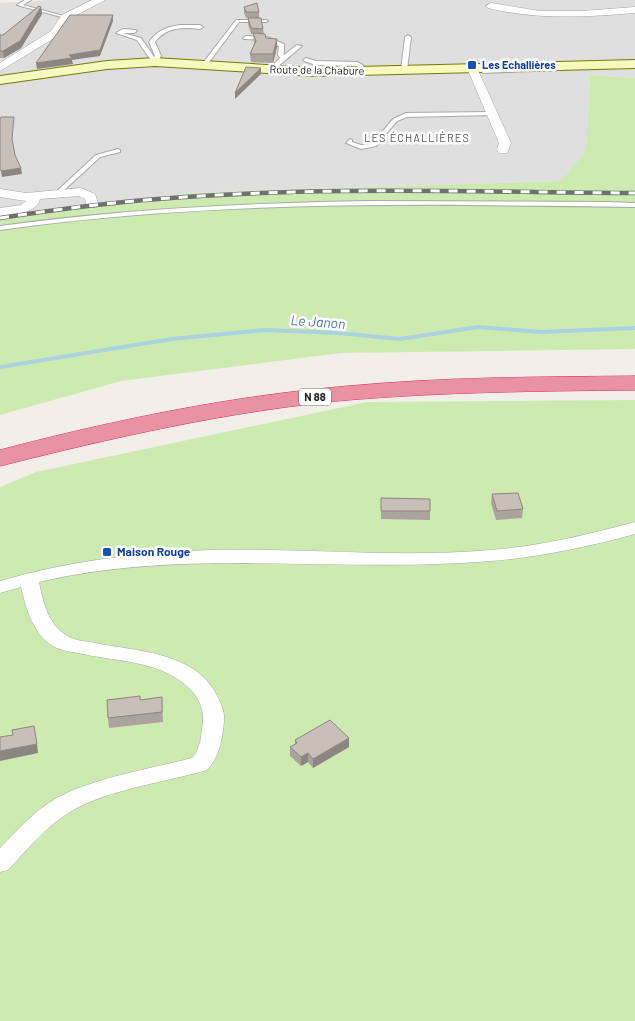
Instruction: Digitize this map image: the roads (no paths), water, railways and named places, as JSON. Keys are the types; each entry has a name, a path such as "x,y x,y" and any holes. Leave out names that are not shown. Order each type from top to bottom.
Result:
{"highway":[{"name":"N 88","path":"0,440 144,405 296,382 392,373 635,366"},
{"name":"N 88","path":"0,458 147,422 293,400 411,389 635,383"}],"main road":[{"name":"Route de la Chabure","path":"0,80 115,64 155,61 270,70 362,71 635,64"}],"street":[{"path":"0,68 55,33 66,18 100,0"},
{"path":"491,6 522,12 555,14 635,10"},
{"path":"472,69 505,143 503,150"},
{"path":"28,196 59,192 81,192 92,197 92,203"},
{"path":"0,193 34,198 30,205 0,212"},
{"path":"0,587 28,578 91,566 169,558 243,556 439,560 505,556 562,548 635,528"},
{"path":"0,863 44,818 63,805 86,794 199,764 208,755 213,711 198,683 184,671 158,661 93,650 60,641 48,630 40,617 28,578"}],"lane":[{"path":"29,0 19,5 66,18"},
{"path":"205,64 238,21 266,21"},
{"path":"134,31 122,31 119,33 140,39 155,61 158,56 152,42 156,35 176,26 200,27"},
{"path":"404,70 408,37"},
{"path":"246,38 262,38 277,42 283,46 281,55 283,58"},
{"path":"270,70 299,46"},
{"path":"306,60 316,63 357,64 361,66 362,71"},
{"path":"350,141 349,143 354,146 374,145 395,120 406,115 491,114"},
{"path":"59,192 98,156 118,151"},
{"path":"0,228 75,217 208,206 336,203 635,205"}],"waterway":[{"name":"Le Janon","path":"0,367 172,339 265,330 338,333 400,339 478,327 541,332 635,328"}],"railway":[{"path":"0,218 138,201 277,192 635,193"}],"place":[{"name":"Les Echallières","path":"472,65"},
{"name":"Maison Rouge","path":"107,552"}],"district":[{"name":"LES ÉCHALLIÈRES","path":"417,138"}]}
